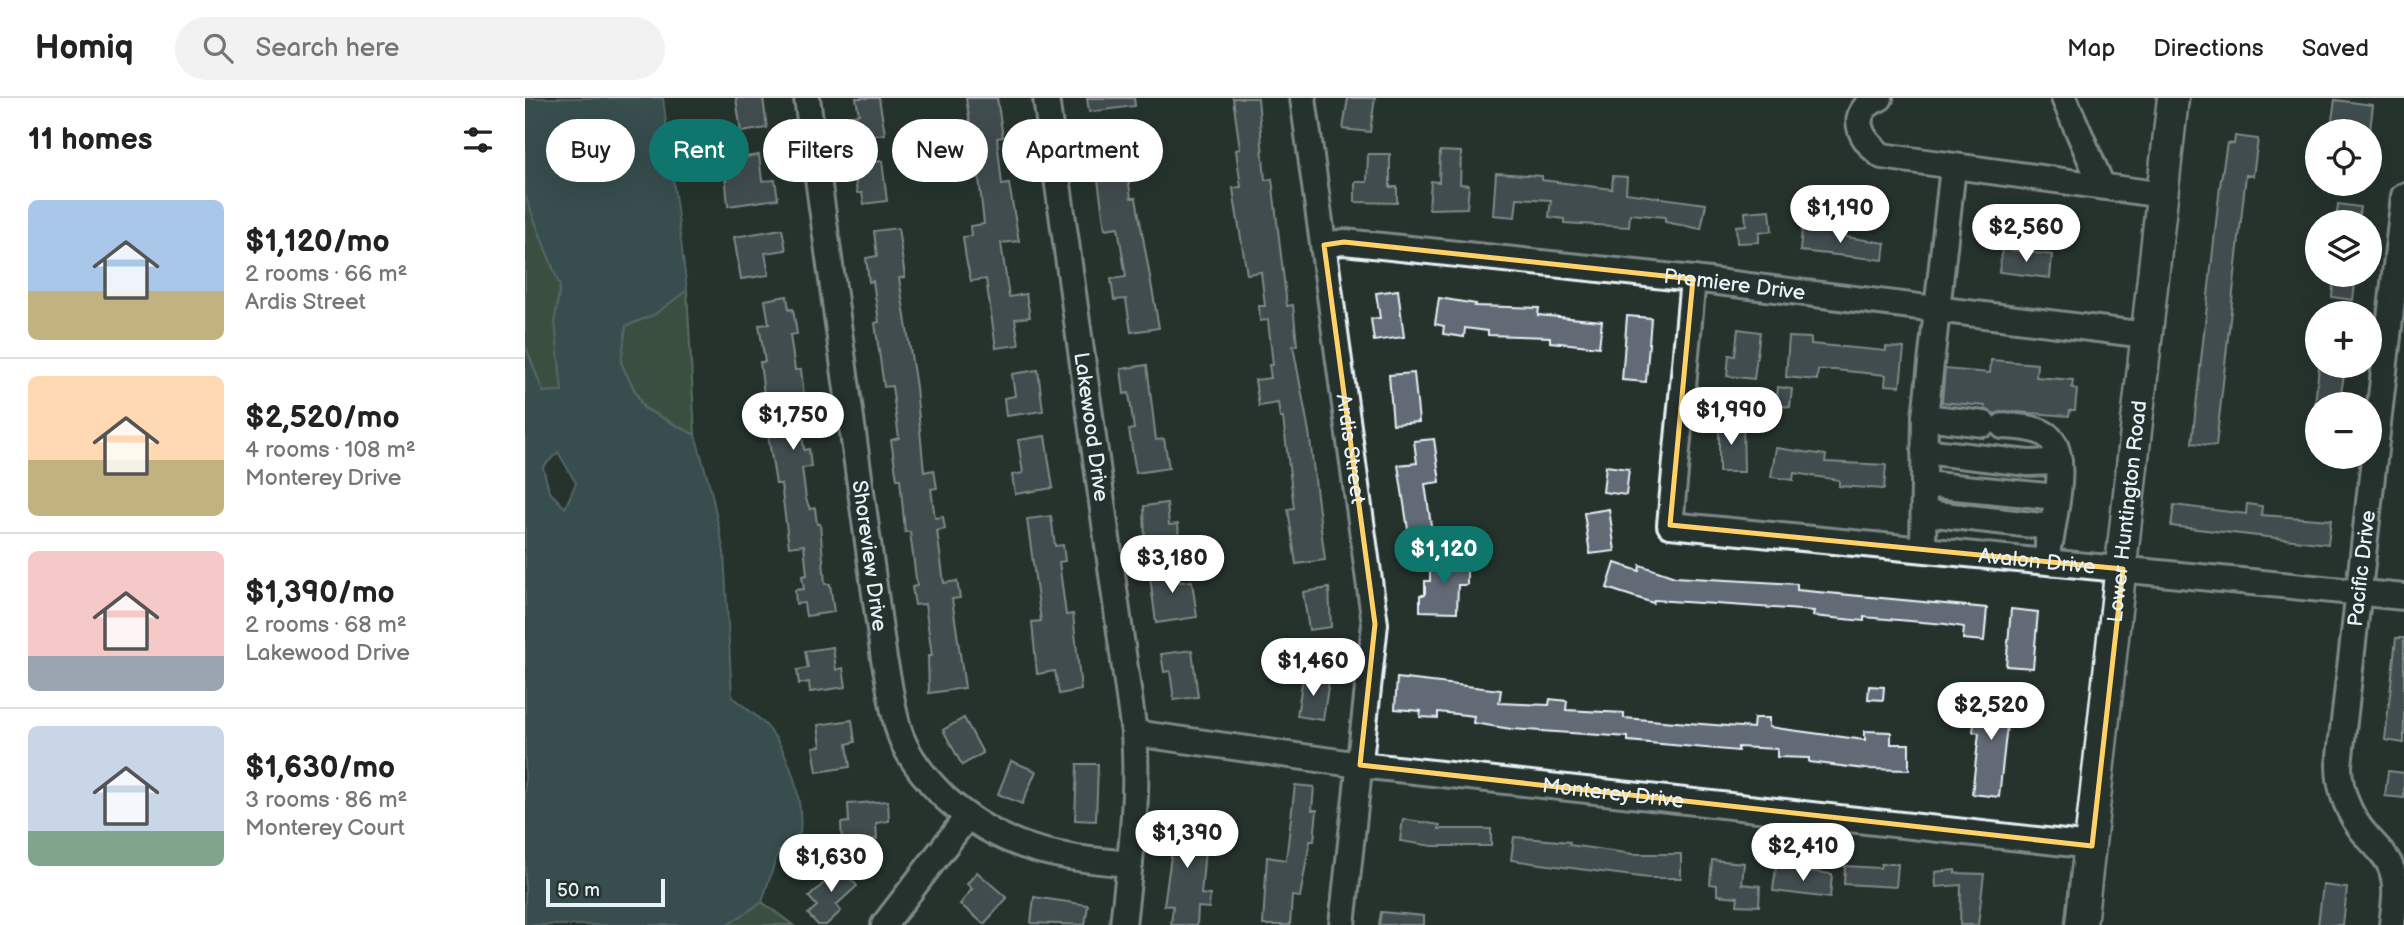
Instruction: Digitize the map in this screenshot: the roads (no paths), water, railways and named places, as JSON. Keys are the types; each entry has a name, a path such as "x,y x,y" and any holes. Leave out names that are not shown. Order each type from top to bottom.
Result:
{"main road":[{"name":"Lower Huntington Road","path":"2081,925 2123,569 2173,98"}],"street":[{"name":"Shoreview Drive","path":"807,98 884,659 901,737 929,783 967,817 1022,847 1053,855 1130,864"},
{"name":"Lakewood Drive","path":"1046,98 1134,733 1137,773 1123,925"},
{"name":"Ardis Street","path":"1303,98 1375,624 1342,925"},
{"path":"1880,98 1861,111 1863,135 1882,156 2163,195"},
{"path":"2064,98 2102,186"},
{"path":"1923,549 1926,513 1926,416 1935,308 1953,167"},
{"name":"Pacific Drive","path":"2392,925 2394,852 2364,833 2341,792 2339,780 2358,592 2396,317 2404,196"},
{"name":"Premiere Drive","path":"1324,244 1344,242 1693,279 2146,335"},
{"name":"Avalon Drive","path":"1693,279 1670,525 1923,549 2050,550 2123,569 2404,597"},
{"path":"1926,416 2043,432 2050,438 2059,462 2050,550"},
{"path":"1924,451 2028,463 2059,462"},
{"path":"1924,484 2057,497"},
{"path":"1926,513 2042,526 2049,530 2050,550"},
{"name":"Monterey Drive","path":"1134,733 1360,765 2092,846"},
{"path":"884,925 967,817"}],"water":[{"path":"525,98 663,98 666,119 649,119 649,182 674,182 687,290 655,314 626,326 621,363 643,408 695,435 711,490 724,552 732,697 761,720 777,740 794,778 800,806 800,833 778,852 762,902 727,925 525,925 525,345 543,392 562,391 555,320 560,286 525,195","holes":["558,452 576,483 565,508 549,491 543,467"]}]}
